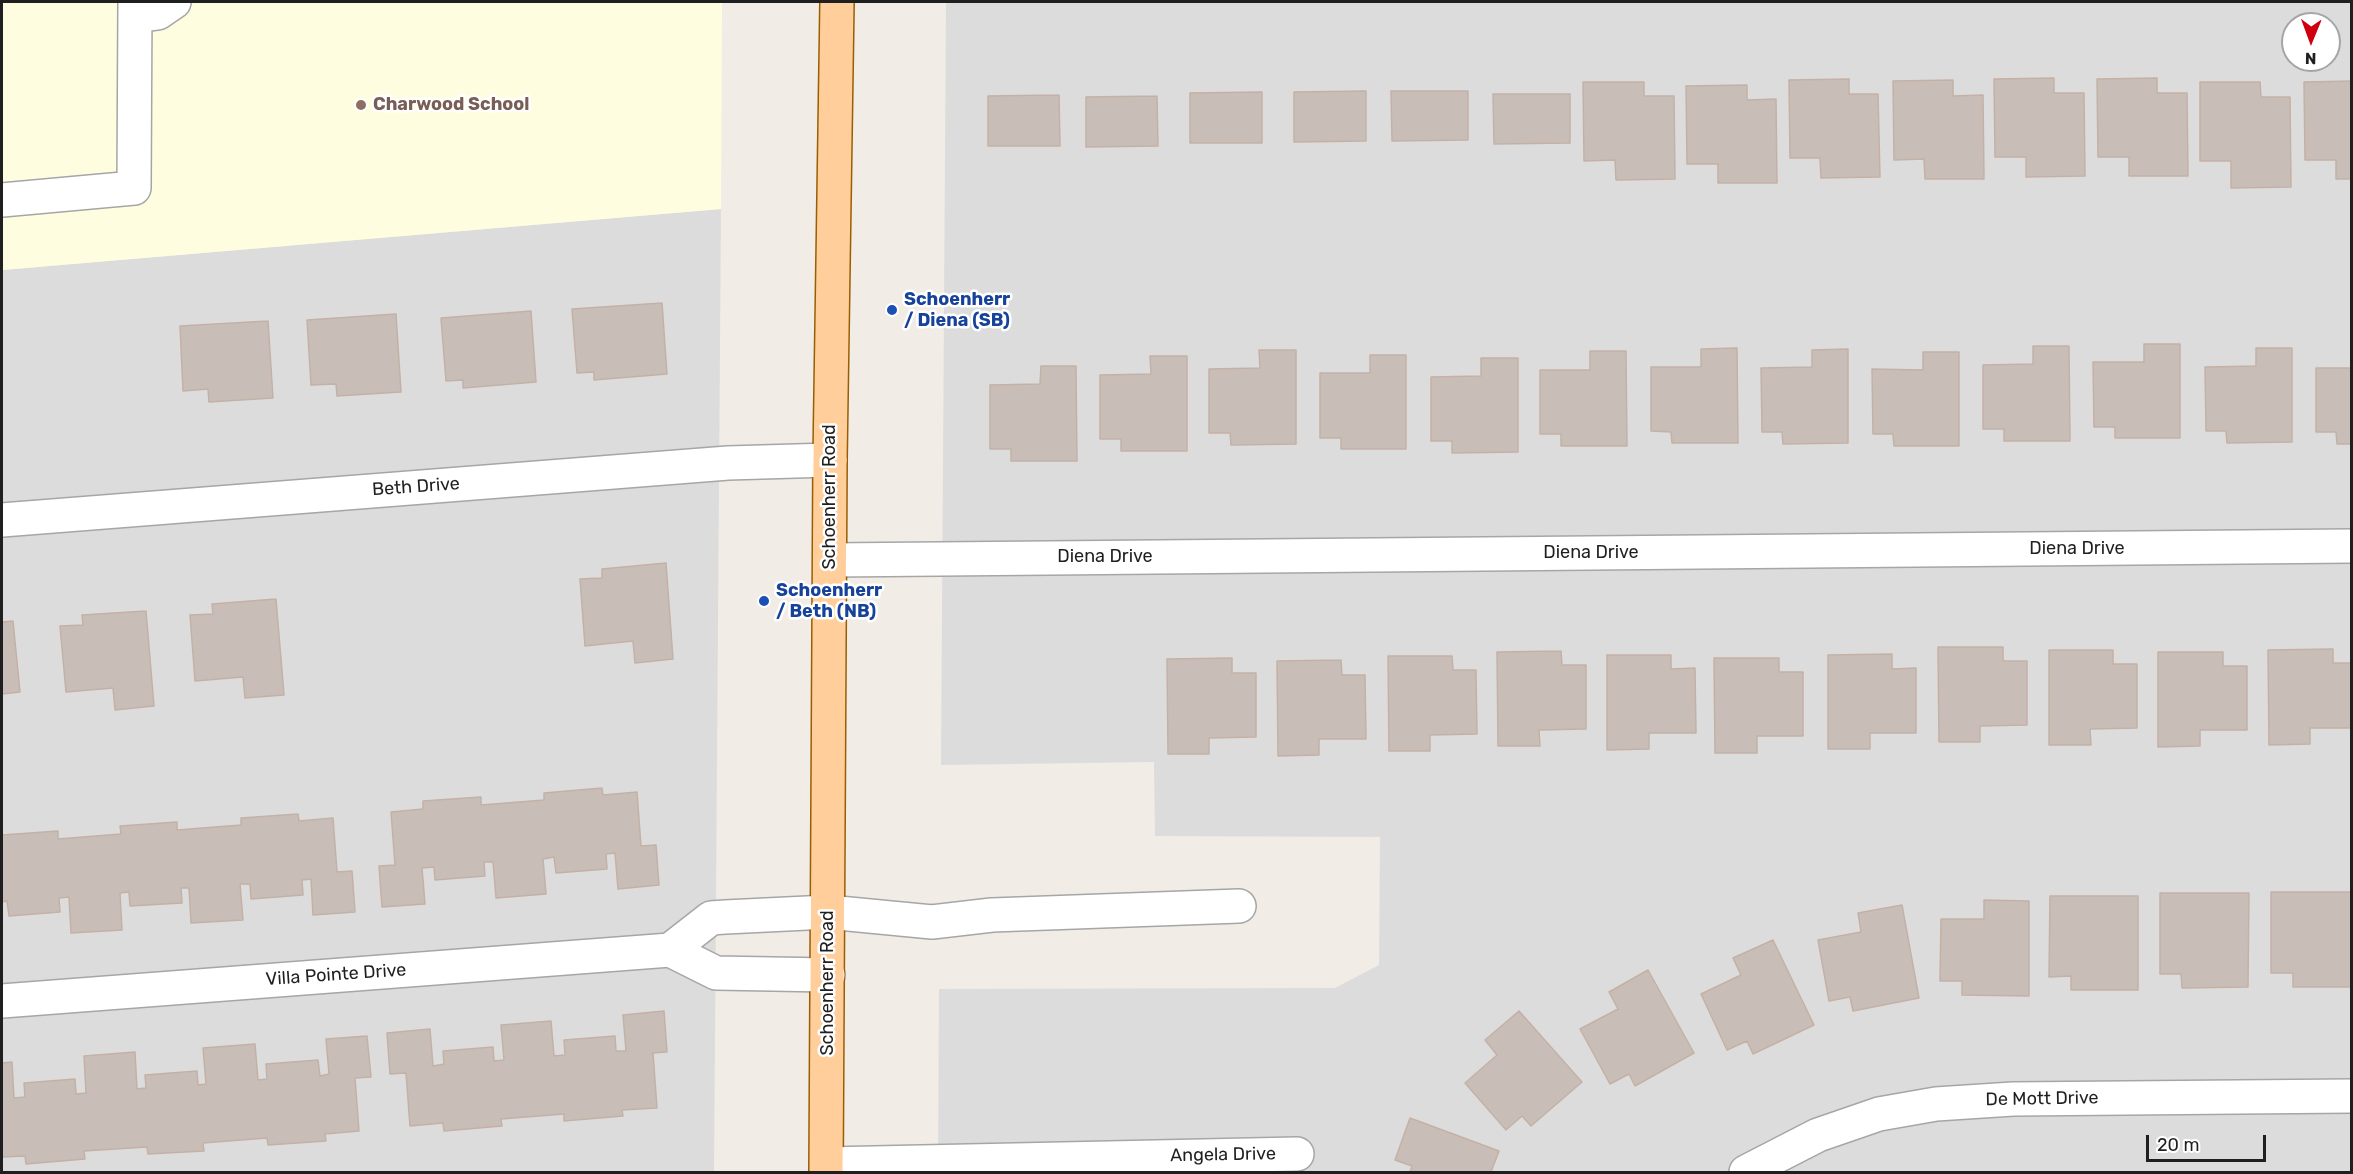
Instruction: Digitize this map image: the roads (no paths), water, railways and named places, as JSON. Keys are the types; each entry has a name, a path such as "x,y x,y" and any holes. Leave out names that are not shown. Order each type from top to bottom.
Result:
{"main road":[{"name":"Schoenherr Road","path":"826,1168 830,460 837,2"}],"street":[{"path":"2,200 134,188 135,9 158,13 174,2"},
{"name":"Beth Drive","path":"2,520 728,463 830,460"},
{"name":"Diena Drive","path":"831,560 2352,546"},
{"path":"828,975 716,973 670,950 711,918 828,912 932,922 992,915 1239,906"},
{"name":"Villa Pointe Drive","path":"2,1001 670,950"},
{"name":"De Mott Drive","path":"1746,1173 1818,1135 1878,1114 1936,1104 2013,1099 2352,1096"},
{"name":"Angela Drive","path":"826,1168 1296,1154"}],"place":[{"name":"Charwood School","path":"361,105"},
{"name":"Schoenherr / Diena (SB)","path":"892,310"},
{"name":"Schoenherr / Beth (NB)","path":"764,601"}]}
